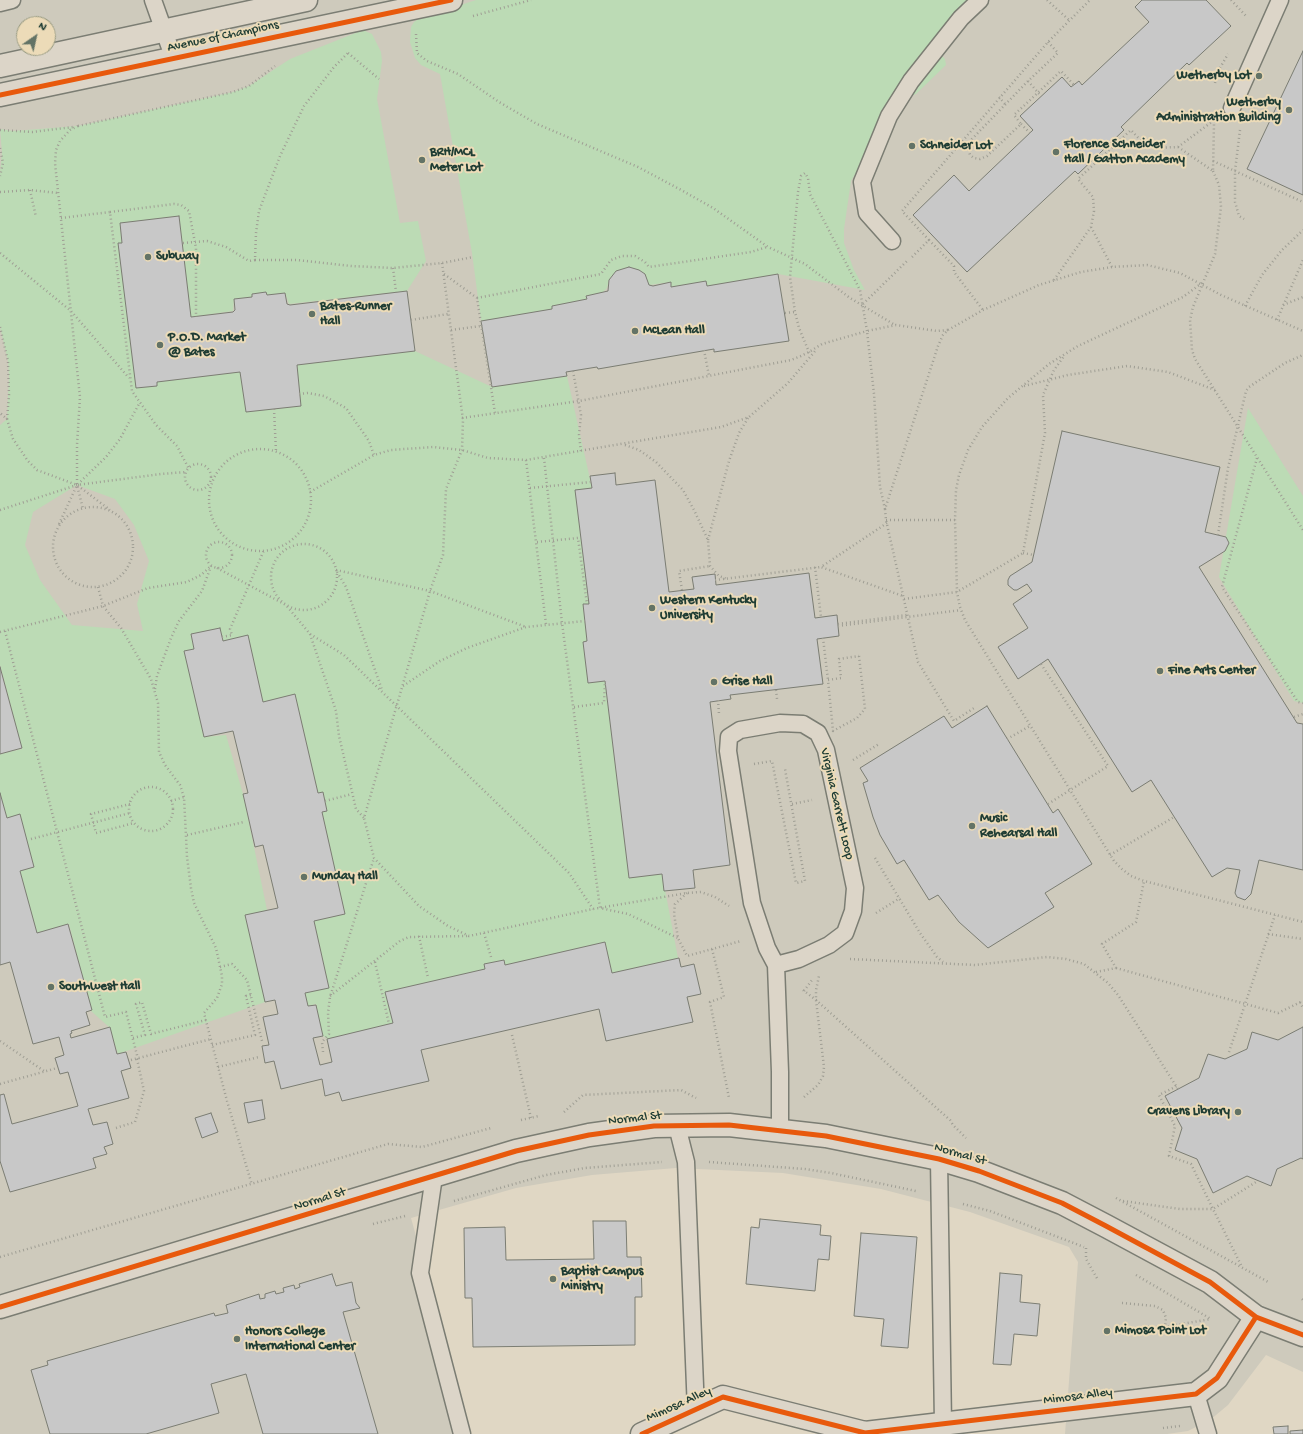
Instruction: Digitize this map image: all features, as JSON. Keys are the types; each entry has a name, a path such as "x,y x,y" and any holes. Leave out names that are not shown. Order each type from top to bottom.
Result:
{"street":[{"name":"Avenue of Champions","path":"0,66 306,0"},
{"name":"Avenue of Champions","path":"0,95 451,0"},
{"name":"Normal St","path":"0,1307 516,1151 588,1135 654,1126 729,1125 826,1136 939,1159 979,1171 1062,1203 1210,1282 1256,1317 1303,1335"},
{"path":"1196,1394 1216,1378 1256,1317"},
{"name":"Mimosa Alley","path":"642,1434 696,1411 722,1397 866,1433 1196,1394"}],"lane":[{"path":"0,3 12,0"},
{"path":"153,0 174,59"},
{"path":"892,241 868,213 862,182 889,116 911,81 961,18 980,0"},
{"path":"1232,108 1280,0"},
{"name":"Virginia Garrett Loop","path":"776,965 799,960 829,945 845,933 853,911 855,888 826,750 818,734 803,724 780,723 740,730 729,737 728,751 752,903 767,948 776,965 780,1072 780,1130"},
{"path":"677,1126 686,1162 696,1411"},
{"path":"939,1159 943,1424"},
{"path":"434,1176 428,1208 420,1273 462,1434"},
{"path":"1196,1394 1208,1434"}],"path":[{"path":"1046,0 1069,20"},
{"path":"983,310 954,272 954,266 902,211 1048,42 1090,0"},
{"path":"417,30 415,39 417,53 427,61 458,74 499,102 537,124 638,167 683,190 713,208 768,247 805,264 850,298 863,304 896,325"},
{"path":"1021,124 987,156 980,159 974,158 970,154 968,148 972,139 1028,81 1058,53 1048,42"},
{"path":"347,46 348,53 379,79"},
{"path":"255,260 256,233 259,211 280,156 304,106 334,67 348,53"},
{"path":"0,130 32,132 78,126 233,92 249,86 278,64"},
{"path":"1030,133 1014,115 1061,71 1074,85"},
{"path":"1028,81 1041,96"},
{"path":"999,98 1005,104"},
{"path":"1214,120 1213,171 1219,185 1221,206 1215,254 1193,307 1190,320 1191,338 1195,358 1303,530"},
{"path":"78,126 66,133 60,141 56,150 55,163 80,397 77,485 83,509"},
{"path":"1240,128 1235,171 1237,210 1240,216 1244,219"},
{"path":"1054,280 1091,227 1094,211 1093,197 1078,179 1131,130 1142,142 1149,146 1156,148 1178,147 1213,171"},
{"path":"0,148 3,163 0,176"},
{"path":"1214,161 1303,202"},
{"path":"809,353 795,312 790,277 800,176 805,173 808,178 810,194 860,290 867,331 875,400 879,480 886,522 918,662 954,720 974,708"},
{"path":"0,192 30,190 58,193"},
{"path":"30,190 36,217"},
{"path":"61,218 174,204 181,205 189,211 192,216 195,241 196,317"},
{"path":"110,212 132,391 156,425 177,446 189,469"},
{"path":"1091,227 1112,267"},
{"path":"1245,306 1262,275 1282,250 1303,230"},
{"path":"863,304 871,294 930,240"},
{"path":"183,243 195,241 216,243 249,261 297,260 351,266 393,268 442,263 473,257"},
{"path":"477,298 601,274 611,260 622,256 635,256 645,262 649,267 751,252 768,247"},
{"path":"0,253 71,311 130,378"},
{"path":"1277,320 1303,260"},
{"path":"364,818 430,591 443,555 445,523 444,505 446,489 462,450 462,418 442,263"},
{"path":"885,509 938,346 943,335 948,330 983,310 1054,280 1081,272 1112,267 1158,266 1180,273 1245,306 1303,331"},
{"path":"393,268 396,292"},
{"path":"443,274 477,298 495,413"},
{"path":"1202,284 1183,297 1066,354 1049,364 1022,387 991,417 968,450 959,475 954,520 957,592 965,620 1110,855 1122,869 1131,876 1144,881 1303,922"},
{"path":"1283,306 1303,297"},
{"path":"784,313 795,312"},
{"path":"411,320 448,314"},
{"path":"462,418 579,401 791,360 809,353 822,344 867,331 896,325 937,331 948,330"},
{"path":"451,330 482,326"},
{"path":"0,327 8,361 9,396 7,419 14,440 28,461 37,470 77,485 124,523 131,535 132,548 130,561 124,572 115,580 98,587 75,583 60,569 54,550 55,537 77,485 111,451 131,422 140,402"},
{"path":"704,350 709,376"},
{"path":"727,578 720,576 710,566 708,540 729,461 739,433 749,417 788,382 809,353"},
{"path":"1023,553 1045,433 1043,395 1054,370 1066,354"},
{"path":"1218,535 1228,468 1237,426 1249,387 1285,363 1303,355"},
{"path":"1022,387 1049,379 1111,367 1127,366 1168,372 1215,390"},
{"path":"573,371 581,415 579,443 581,452"},
{"path":"299,394 308,393 324,396 346,408 369,441 374,455"},
{"path":"274,409 276,452"},
{"path":"0,413 7,419"},
{"path":"310,492 374,455 412,447 433,446 462,450 488,458 526,460 581,452 721,427 749,417"},
{"path":"621,445 639,450 656,462 675,480 694,510 708,540"},
{"path":"155,690 157,676 179,621 202,591 208,579 211,566 206,557 208,548 217,541 228,541 246,549 264,550 283,545 297,535 306,522 310,507 310,492 307,482 299,468 286,456 276,452 255,449 239,453 220,468 211,482 202,489 194,490 186,481 186,472"},
{"path":"544,458 562,623 600,908"},
{"path":"1257,458 1222,587 1298,702 1303,703"},
{"path":"526,460 546,624"},
{"path":"0,510 77,485 186,472 194,465 203,466 210,473 210,512 217,527 228,541 233,552 231,562 223,568 217,568"},
{"path":"530,488 591,482"},
{"path":"58,529 67,517 83,509 103,509 116,516"},
{"path":"821,567 886,522 954,520"},
{"path":"536,542 578,538 587,604"},
{"path":"383,692 346,587 330,557 318,548 303,544 286,550 275,562 271,575 273,589 276,595 310,634 344,655 569,873 593,909"},
{"path":"283,545 286,550"},
{"path":"222,637 232,635 230,629 264,550"},
{"path":"716,580 821,567 903,598 957,592 1023,553 1034,555"},
{"path":"211,566 292,608 305,610 319,607 334,591 337,577 336,570"},
{"path":"0,632 103,606 148,588 187,582 201,575 211,566"},
{"path":"682,590 679,571 710,566"},
{"path":"815,567 821,617"},
{"path":"336,570 430,591 526,627"},
{"path":"0,1258 252,1185 204,1013 214,1004 222,984 216,948 194,903 187,858 184,797 180,785 165,765 159,752 159,720 155,690 146,669 121,628 103,606 98,587"},
{"path":"838,625 961,610"},
{"path":"402,687 440,661 467,648 526,627 585,621"},
{"path":"5,631 105,1017 126,1012 133,1038 144,1091 134,1122 116,1128"},
{"path":"310,634 337,716 339,736 356,809 364,818 374,858 419,906 448,926 470,936"},
{"path":"824,638 828,680 829,687 833,731 857,718 864,709 859,656 839,659 841,678 828,680"},
{"path":"1041,664 1108,766 1048,804"},
{"path":"574,707 604,703 605,681"},
{"path":"1294,717 1303,714"},
{"path":"1007,739 1030,726"},
{"path":"747,729 751,764 772,761 796,883 805,881 785,769"},
{"path":"849,763 879,744"},
{"path":"151,787 156,788 166,793 171,801 173,808 171,817 162,828 153,830 144,829 135,823 130,813 130,804 136,793 142,789 151,787"},
{"path":"325,801 352,794"},
{"path":"171,801 184,797"},
{"path":"130,804 91,814 96,833 135,823"},
{"path":"31,839 130,813"},
{"path":"1110,855 1174,817"},
{"path":"187,835 244,822"},
{"path":"870,852 900,898 920,933 937,957 946,963"},
{"path":"323,1052 322,1042 329,1034 328,1013 330,997 374,858"},
{"path":"1116,968 1102,944 1136,922 1144,881"},
{"path":"687,892 675,904 674,909 678,938 687,956 746,940"},
{"path":"330,997 400,941 408,937 470,936 593,909 687,892 701,892 715,897 731,907"},
{"path":"873,915 900,898"},
{"path":"600,908 628,914 678,938"},
{"path":"1229,1052 1275,915"},
{"path":"484,933 491,957"},
{"path":"1268,934 1303,939"},
{"path":"420,936 428,978"},
{"path":"712,949 724,997 710,1002 721,1052 730,1105"},
{"path":"846,959 994,964 1047,956 1084,964 1095,972 1108,983 1118,995 1178,1087 1159,1095 1175,1126 1169,1156 1191,1164 1242,1266"},
{"path":"375,962 389,1024"},
{"path":"220,967 232,964 247,980 262,1041"},
{"path":"1095,972 1116,968 1278,1013 1303,1001"},
{"path":"804,1099 818,1085 823,1071 824,1061 816,1000 817,981 821,970"},
{"path":"804,991 944,1114 969,1141"},
{"path":"212,1045 255,1035 246,996 251,995"},
{"path":"133,1038 145,1035 136,1004 142,1002 151,1034 206,1020"},
{"path":"1300,1002 1303,1008"},
{"path":"512,1036 531,1118"},
{"path":"131,1060 211,1039"},
{"path":"0,1041 44,1071"},
{"path":"218,1067 259,1057"},
{"path":"0,1084 57,1068"},
{"path":"368,1226 546,1174 624,1164 686,1162 750,1164 818,1171 939,1197 990,1211 1092,1251"},
{"path":"1120,1200 1180,1209 1213,1209 1256,1182"},
{"path":"1086,1248 1086,1259 1098,1280"},
{"path":"1135,1274 1211,1319 1164,1327 1148,1328"},
{"path":"1122,1303 1160,1308 1165,1314 1164,1335"}],"shaded area":[{"name":"Western Kentucky University","path":"0,0 1303,0 1303,1372 1266,1355 1228,1405 1210,1420 1188,1431 1167,1434 1065,1434 1078,1262 1069,1247 970,1212 881,1189 783,1173 676,1168 592,1175 516,1188 411,1218 471,1434 0,1434"}],"green space":[{"path":"476,0 972,0 931,44 945,59 946,65 916,94 911,96 877,138 851,181 844,229 844,243 854,270 865,290 778,274 707,286 706,281 671,287 671,282 649,285 644,274 639,270 629,267 616,271 609,280 607,288 603,292 586,296 587,299 552,306 552,309 481,321 472,253 440,74 421,65 415,58 410,42 411,27 414,22 420,18"},
{"path":"363,30 372,34 381,52 382,61 377,99 400,223 418,221 426,261 407,291 289,304 285,293 267,295 266,292 252,294 252,297 234,299 233,311 191,317 179,216 120,223 122,243 119,243 136,388 157,386 157,382 240,372 246,412 301,406 297,365 415,351 492,387 567,376 592,488 575,490 589,604 583,604 587,641 583,642 588,683 605,681 629,878 662,874 678,958 612,973 605,942 505,965 504,960 485,964 486,969 386,992 393,1023 327,1039 323,1036 316,1004 308,1006 305,993 329,987 314,921 345,914 322,812 327,811 318,793 295,694 263,702 248,636 223,641 220,628 191,634 194,649 185,651 204,737 226,735 243,794 267,910 265,1002 118,1054 109,1027 91,1011 69,924 36,933 20,871 34,867 20,815 6,818 0,794 0,754 22,749 0,665 0,425 7,419 9,377 8,361 0,327 0,174 2,152 0,129 13,131 78,126 233,92 249,86 290,59","holes":["77,485 115,499 134,525 149,561 137,604 143,631 72,625 40,580 25,545 33,512"]},
{"path":"1248,408 1303,496 1303,703 1294,701 1219,577"}],"building":[{"name":"Florence Schneider Hall / Gatton Academy","path":"1142,0 1206,0 1231,26 1189,65 1187,63 1121,127 1124,130 1078,174 1075,171 967,272 913,215 954,175 969,191 1033,130 1020,116 1062,77 1071,87 1079,81 1082,85 1149,22 1135,7"},
{"name":"Wetherby Administration Building","path":"1303,51 1303,195 1247,169"},
{"name":"Bates-Runner Hall","path":"179,216 191,317 233,312 235,310 234,299 252,297 252,294 266,292 267,295 285,293 287,304 290,305 407,291 415,351 297,365 301,406 246,412 240,372 157,382 157,386 136,388 118,243 122,243 120,223"},
{"name":"McLean Hall","path":"629,267 639,270 645,274 649,285 653,286 671,282 671,287 706,281 707,286 778,274 789,341 714,352 714,349 598,369 597,367 566,372 567,376 492,387 481,321 552,309 552,306 587,299 586,296 608,291 609,280 616,271"},
{"name":"Fine Arts Center","path":"1062,431 1220,467 1205,532 1226,537 1229,543 1225,551 1199,567 1297,723 1303,724 1303,870 1259,860 1251,894 1245,900 1237,897 1235,893 1240,870 1227,868 1212,877 1151,780 1132,792 1048,659 1018,679 998,647 1028,628 1013,604 1032,591 1027,584 1017,590 1014,590 1008,585 1008,580 1010,576 1032,562"},
{"name":"Grise Hall","path":"615,473 616,485 655,480 669,592 694,589 692,577 715,574 716,585 809,573 815,618 837,615 839,636 817,639 823,684 730,695 731,699 710,702 730,865 693,870 695,888 664,891 662,874 629,878 605,681 588,683 583,642 587,641 583,604 589,604 575,490 592,488 590,476"},
{"name":"Munday Hall","path":"220,628 223,641 248,635 263,702 295,694 318,793 323,792 327,811 322,812 345,914 314,921 329,988 305,993 308,1006 316,1005 323,1036 313,1038 320,1065 332,1062 327,1039 393,1023 385,992 485,969 484,964 504,960 505,965 605,942 612,973 679,958 681,967 694,964 701,994 687,997 693,1022 606,1041 599,1009 421,1050 429,1081 342,1101 339,1092 325,1096 322,1079 281,1089 274,1061 265,1063 262,1046 269,1045 263,1017 278,1014 275,1000 265,1002 245,915 278,908 263,845 255,847 243,794 248,793 233,731 204,737 184,651 194,649 191,634"},
{"path":"0,667 22,748 0,754"},
{"name":"Music Rehearsal Hall","path":"987,706 1053,813 1058,809 1092,864 1045,893 1054,907 988,948 959,922 938,895 929,900 904,860 897,864 880,835 873,817 863,783 868,781 860,768 944,716 952,728"},
{"name":"Southwest Hall","path":"0,793 7,818 20,814 34,867 20,871 37,933 68,924 92,1010 86,1012 90,1025 71,1031 71,1038 110,1027 117,1054 126,1052 131,1068 121,1071 129,1098 88,1109 93,1125 107,1122 113,1144 104,1147 107,1154 93,1158 96,1168 10,1192 0,1161 0,1095 4,1094 12,1124 78,1106 68,1072 60,1074 55,1058 64,1055 59,1037 33,1044 10,962 0,965"},
{"name":"Cravens Library","path":"1303,1027 1303,1159 1301,1158 1277,1169 1271,1186 1247,1176 1213,1193 1197,1159 1175,1150 1182,1128 1165,1096 1199,1078 1208,1054 1225,1059 1247,1049 1252,1032 1278,1040"},
{"path":"262,1100 265,1119 248,1123 244,1103"},
{"path":"211,1113 218,1132 202,1138 195,1118"},
{"path":"760,1219 821,1225 820,1235 831,1236 829,1260 818,1259 815,1291 746,1284 751,1227 759,1228"},
{"name":"Baptist Campus Ministry","path":"593,1221 626,1221 627,1257 641,1257 642,1297 635,1297 635,1345 473,1347 472,1298 465,1298 464,1228 505,1227 506,1260 594,1259"},
{"path":"861,1233 917,1237 908,1348 881,1346 884,1319 854,1316"},
{"path":"1000,1273 1022,1275 1020,1302 1040,1304 1037,1336 1014,1334 1011,1365 993,1364"},
{"name":"Honors College International Center","path":"332,1274 336,1286 352,1282 356,1303 360,1308 343,1312 378,1434 263,1434 246,1374 211,1384 219,1413 146,1434 50,1434 31,1370 48,1365 47,1361 214,1313 215,1316 228,1313 226,1305 259,1294 260,1299 265,1298 265,1294 275,1291 276,1294 284,1292 283,1288 294,1285 295,1289 300,1287 299,1284"},
{"path":"1288,1426 1288,1434 1274,1434 1273,1427"},
{"path":"1303,1430 1303,1434 1290,1434 1290,1431"}],"cycle path":[{"path":"0,95 451,0"},
{"path":"0,1307 516,1151 589,1135 654,1126 729,1125 826,1136 939,1159 979,1171 1062,1203 1210,1282 1256,1317 1303,1335"},
{"path":"642,1434 723,1397 865,1433 1196,1394 1217,1378 1256,1317"}],"place":[{"name":"Wetherby Lot","path":"1259,76"},
{"name":"Wetherby Administration Building","path":"1289,110"},
{"name":"Schneider Lot","path":"912,146"},
{"name":"Florence Schneider Hall / Gatton Academy","path":"1056,152"},
{"name":"BRH/MCL Meter Lot","path":"422,160"},
{"name":"Subway","path":"148,257"},
{"name":"Bates-Runner Hall","path":"312,314"},
{"name":"McLean Hall","path":"635,331"},
{"name":"P.O.D. Market @ Bates","path":"160,345"},
{"name":"Western Kentucky University","path":"652,608"},
{"name":"Fine Arts Center","path":"1160,671"},
{"name":"Grise Hall","path":"714,682"},
{"name":"Music Rehearsal Hall","path":"972,826"},
{"name":"Munday Hall","path":"304,877"},
{"name":"Southwest Hall","path":"51,987"},
{"name":"Cravens Library","path":"1238,1112"},
{"name":"Baptist Campus Ministry","path":"553,1279"},
{"name":"Mimosa Point Lot","path":"1107,1331"},
{"name":"Honors College International Center","path":"237,1339"}]}
